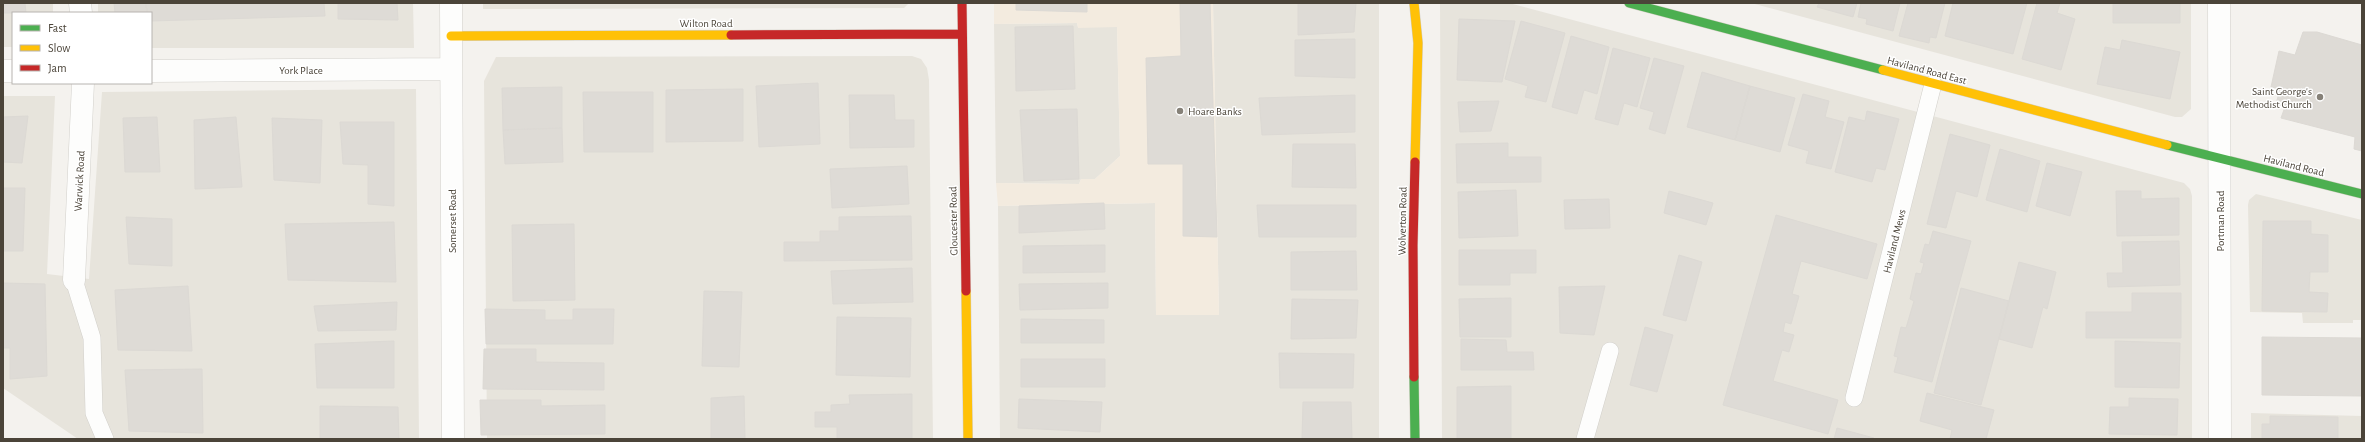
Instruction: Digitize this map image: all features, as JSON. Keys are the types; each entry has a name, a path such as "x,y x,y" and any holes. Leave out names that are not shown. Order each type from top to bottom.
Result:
{"street":[{"name":"Somerset Road","path":"451,3 453,439"},
{"name":"Gloucester Road","path":"962,3 968,439"},
{"name":"Wolverton Road","path":"1414,3 1418,43 1413,245 1415,439"},
{"name":"Haviland Road East","path":"1628,3 2220,159"},
{"name":"Portman Road","path":"2219,3 2220,439"},
{"name":"Wilton Road","path":"451,36 962,34"},
{"name":"York Place","path":"152,70 451,70"},
{"name":"Warwick Road","path":"74,280 83,84"},
{"name":"Haviland Road","path":"2220,159 2362,194"}],"lane":[{"name":"Haviland Mews","path":"1854,398 1933,84"},
{"path":"74,280 92,338 94,413 104,439"},
{"path":"1585,439 1610,351"}],"shaded area":[{"path":"3,3 53,3 53,12 12,12 12,47 3,47"},
{"path":"98,3 413,3 414,48 152,48 152,12 98,12"},
{"path":"483,3 909,3 904,8 483,9"},
{"path":"994,3 1213,3 1219,315 1156,315 1155,203 998,206 996,183 1079,184 1081,179 1095,179 1120,156 1117,27 1078,28 1077,23 994,24"},
{"path":"1213,3 1379,3 1379,439 1000,439 998,206 1155,203 1156,315 1219,315"},
{"path":"1440,3 1509,3 2184,183 2190,189 2192,196 2192,439 1442,439"},
{"path":"1751,3 2191,3 2191,109 2182,117 2175,117"},
{"path":"1077,23 1078,27 1117,27 1120,156 1095,179 1081,179 1079,184 996,183 994,24"},
{"path":"912,56 921,59 927,68 929,80 933,439 487,439 484,81 496,57"},
{"path":"416,89 419,439 78,439 3,388 3,96 55,96 47,274 89,279 102,92"},
{"path":"2256,194 2362,220 2362,320 2353,320 2353,323 2303,323 2302,313 2250,312 2248,205 2249,200"},
{"path":"2251,413 2362,416 2362,439 2251,439"}],"building":[{"path":"3,3 25,3 26,12 3,13"},
{"path":"114,3 146,3 147,12 115,12"},
{"path":"146,3 324,3 325,16 152,21 152,12 147,12"},
{"path":"338,3 397,3 398,20 338,19"},
{"path":"1016,3 1087,3 1087,12 1016,10"},
{"name":"Hoare Banks","path":"1180,3 1210,3 1217,237 1183,236 1183,164 1148,164 1146,58 1181,56"},
{"path":"1298,3 1356,3 1354,32 1298,35"},
{"path":"1819,3 1857,3 1853,17 1817,7"},
{"path":"1861,3 1900,3 1893,31 1866,24 1867,19 1858,17"},
{"path":"1908,3 1945,3 1936,38 1930,37 1929,43 1899,36"},
{"path":"1953,3 2027,3 2013,54 1945,36"},
{"path":"2037,3 2060,3 2057,13 2075,19 2061,70 2022,59"},
{"path":"2113,3 2180,3 2180,23 2113,23"},
{"path":"1459,19 1515,21 1502,82 1457,80"},
{"path":"1521,21 1565,33 1546,102 1525,97 1528,86 1505,79"},
{"path":"1073,26 1075,89 1016,91 1015,27"},
{"name":"Saint George's Methodist Church","path":"2303,32 2317,32 2362,45 2362,151 2354,149 2355,137 2281,118 2285,107 2276,104 2280,89 2271,87 2279,51 2295,55"},
{"path":"1571,36 1609,47 1597,94 1584,90 1577,114 1552,107"},
{"path":"1355,39 1355,78 1295,76 1295,40"},
{"path":"2122,40 2180,52 2170,99 2097,84 2105,47 2120,50"},
{"path":"1613,48 1650,58 1637,107 1624,103 1618,125 1595,119"},
{"path":"1654,58 1684,66 1665,134 1649,129 1654,112 1640,108"},
{"path":"1702,72 1750,86 1735,140 1687,127"},
{"path":"818,83 820,144 759,147 756,86"},
{"path":"1750,86 1795,98 1780,152 1735,140"},
{"path":"562,87 562,128 503,130 502,88"},
{"path":"743,89 743,141 666,142 666,90"},
{"path":"583,92 653,92 653,152 584,152"},
{"path":"1803,94 1829,101 1825,117 1844,122 1831,169 1806,163 1809,151 1788,145"},
{"path":"849,95 894,95 895,120 914,120 914,147 850,148"},
{"path":"1355,95 1355,132 1262,135 1259,98"},
{"path":"1499,101 1491,131 1460,132 1458,102"},
{"path":"1077,109 1079,179 1024,181 1020,110"},
{"path":"1867,111 1899,119 1885,170 1876,168 1872,182 1835,172 1849,117 1865,121"},
{"path":"28,116 22,163 3,162 3,117"},
{"path":"157,117 160,172 125,172 123,118"},
{"path":"236,117 242,187 195,189 194,120"},
{"path":"272,118 322,120 320,183 274,180"},
{"path":"340,122 394,122 394,206 368,204 368,165 343,164"},
{"path":"562,128 563,162 505,164 503,130"},
{"path":"1950,134 1990,145 1977,197 1956,191 1946,228 1927,224"},
{"path":"1508,143 1508,157 1541,157 1541,182 1457,183 1456,144"},
{"path":"1293,144 1355,144 1356,188 1292,187"},
{"path":"2000,149 2040,161 2027,212 1986,200"},
{"path":"2047,163 2082,172 2070,216 2036,206"},
{"path":"907,166 909,204 832,208 830,169"},
{"path":"3,188 25,188 23,251 3,251"},
{"path":"1516,190 1518,236 1459,238 1458,192"},
{"path":"1669,191 1713,203 1706,225 1664,213"},
{"path":"2116,191 2141,191 2141,199 2179,198 2179,235 2117,236"},
{"path":"1609,199 1610,228 1565,229 1564,200"},
{"path":"1104,203 1105,229 1019,233 1019,206"},
{"path":"1257,205 1356,205 1356,237 1259,237"},
{"path":"1776,215 1877,244 1867,279 1801,261 1792,294 1799,296 1791,324 1785,322 1783,332 1794,335 1789,352 1782,350 1773,381 1838,400 1828,434 1723,405"},
{"path":"911,216 912,260 784,261 784,242 820,242 820,231 839,231 839,217"},
{"path":"126,217 172,219 172,266 129,264"},
{"path":"2263,221 2311,221 2311,234 2328,235 2328,272 2310,272 2309,292 2328,293 2327,312 2262,311"},
{"path":"394,222 396,282 288,280 285,224"},
{"path":"574,224 575,300 513,301 512,225"},
{"path":"1933,231 1971,241 1932,382 1894,372 1898,357 1894,356 1901,327 1906,328 1914,301 1910,299 1916,273 1921,274 1924,263 1920,262 1925,244 1929,245"},
{"path":"2179,241 2180,285 2108,287 2107,273 2123,273 2122,242"},
{"path":"1105,245 1105,272 1023,273 1023,246"},
{"path":"1459,250 1536,250 1536,273 1510,273 1510,285 1459,285"},
{"path":"1356,251 1357,290 1291,290 1291,252"},
{"path":"1679,255 1702,262 1686,321 1663,315"},
{"path":"2019,262 2056,272 2047,309 2043,307 2032,348 1999,339"},
{"path":"912,268 913,302 833,304 831,271"},
{"path":"3,283 45,284 47,376 10,379 10,348 3,348"},
{"path":"1108,283 1108,308 1020,310 1019,284"},
{"path":"188,286 192,351 118,350 115,290"},
{"path":"1605,286 1594,335 1560,333 1559,287"},
{"path":"1961,288 2009,301 1981,405 1934,393"},
{"path":"704,291 742,292 739,367 702,366"},
{"path":"2132,293 2181,293 2181,338 2086,338 2086,312 2132,312"},
{"path":"1511,298 1511,337 1460,337 1459,299"},
{"path":"1292,299 1358,300 1356,338 1291,339"},
{"path":"397,302 396,330 318,331 314,306"},
{"path":"485,309 545,310 545,320 573,320 573,309 614,309 613,344 486,344"},
{"path":"837,317 911,318 910,377 836,375"},
{"path":"1021,319 1104,320 1104,343 1021,343"},
{"path":"1645,327 1673,335 1657,392 1630,385"},
{"path":"2262,337 2362,338 2362,396 2262,395"},
{"path":"1461,339 1506,340 1507,352 1533,352 1534,370 1461,370"},
{"path":"394,341 394,388 317,388 315,344"},
{"path":"2115,341 2180,343 2179,388 2115,387"},
{"path":"484,349 536,349 536,362 604,363 604,390 483,389"},
{"path":"1279,353 1354,354 1353,388 1280,388"},
{"path":"1021,359 1105,359 1105,387 1021,387"},
{"path":"202,369 203,433 129,431 125,370"},
{"path":"1511,386 1511,439 1457,439 1457,387"},
{"path":"1927,393 1994,410 1986,439 1950,439 1952,430 1920,421"},
{"path":"912,394 912,439 837,439 837,427 815,427 815,412 831,412 831,405 850,404 849,395"},
{"path":"744,396 745,439 711,439 711,398"},
{"path":"2129,398 2178,399 2177,435 2109,434 2110,407 2129,407"},
{"path":"1019,399 1102,402 1100,432 1018,428"},
{"path":"480,400 541,400 541,406 605,405 605,434 481,435"},
{"path":"1303,402 1351,402 1352,439 1302,439"},
{"path":"320,406 398,407 399,439 320,439"},
{"path":"2270,416 2338,417 2338,439 2262,439 2262,424 2270,424"},
{"path":"1837,428 1874,438 1874,439 1834,439"}],"traffic: fast":[{"path":"1629,3 1883,70"},
{"path":"2167,145 2362,194"},
{"path":"1414,377 1415,439"}],"traffic: slow":[{"path":"1414,3 1418,43 1415,162"},
{"path":"451,36 731,35"},
{"path":"1883,70 2167,145"},
{"path":"966,291 968,439"}],"traffic: jam":[{"path":"962,3 966,291"},
{"path":"731,35 962,34"},
{"path":"1414,377 1413,245 1415,162"}],"place":[{"name":"Saint George's Methodist Church","path":"2320,97"},
{"name":"Hoare Banks","path":"1180,111"}]}
